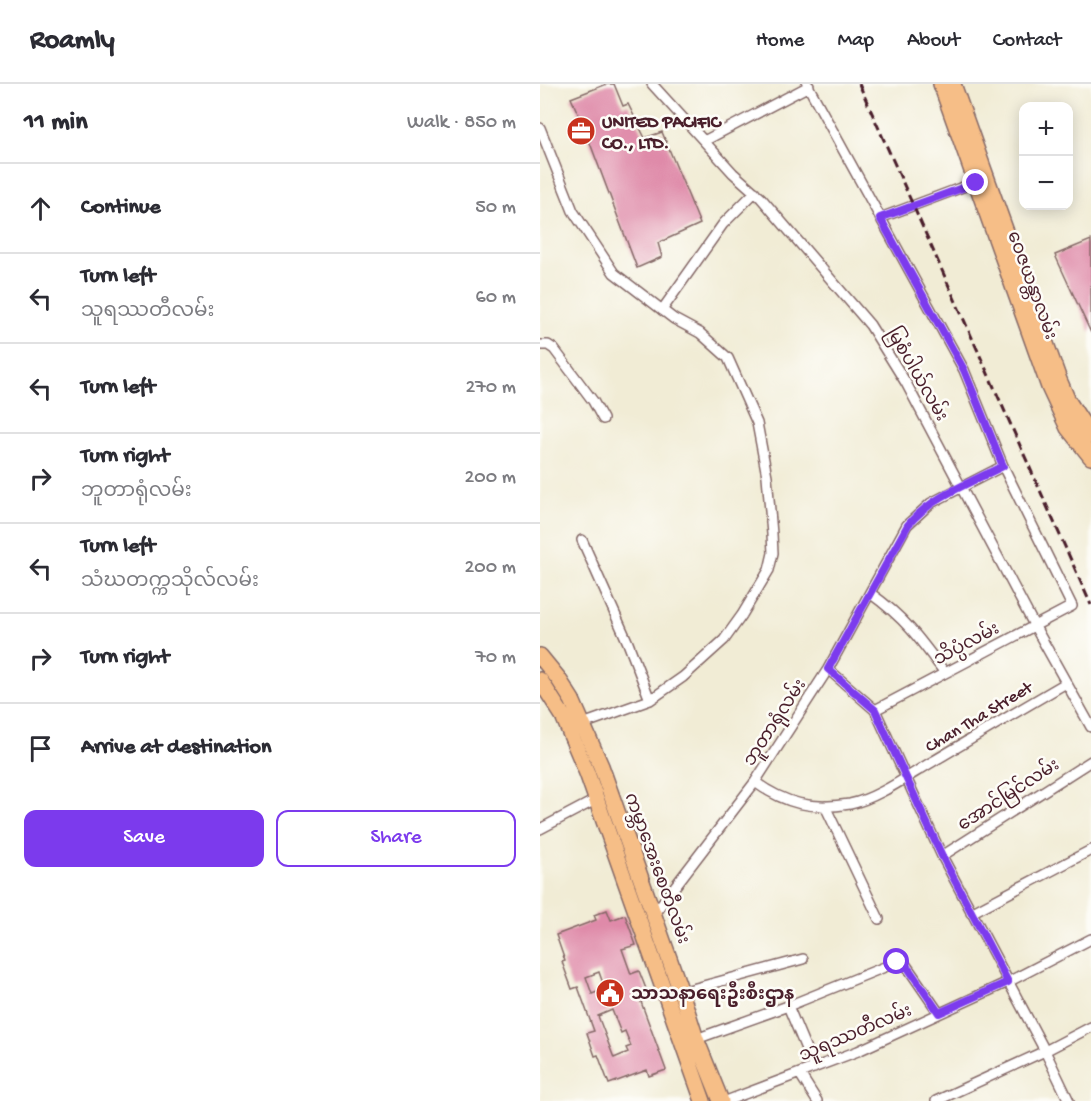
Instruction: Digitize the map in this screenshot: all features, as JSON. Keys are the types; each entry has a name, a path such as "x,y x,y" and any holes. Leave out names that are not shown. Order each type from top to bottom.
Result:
{"main road":[{"name":"ဝေဇယန္တာလမ်း","path":"941,84 982,181 1059,380 1068,401 1091,436"},
{"name":"ဝေဇယန္တာလမ်း","path":"953,84 1049,387 1068,428 1091,457"},
{"name":"ကမ္ဘာအေးစေတီလမ်း","path":"540,656 572,700 576,726 603,796 654,914 696,1039 724,1101"},
{"name":"ကမ္ဘာအေးစေတီလမ်း","path":"540,680 564,716 576,726"},
{"name":"ကမ္ဘာအေးစေတီလမ်း","path":"603,796 639,920 703,1101"}],"street":[{"name":"မြစံပါယ်လမ်း","path":"652,84 733,172 755,192 870,325 906,383 1034,625 1091,727"},
{"path":"704,141 808,85 964,370 1003,466"},
{"path":"540,128 573,211 614,273 674,319 700,333 728,358 757,423 767,476 773,553 769,570 724,640 683,677 650,700 576,726"},
{"path":"880,218 982,181"},
{"path":"662,310 723,224 755,192"},
{"path":"540,345 548,345 554,349 603,418"},
{"name":"ဘူတာရုံလမ်း","path":"654,914 755,782 828,669 908,525 931,503 1003,466"},
{"name":"သိပ္ပံလမ်း","path":"875,710 1072,606 1003,466"},
{"path":"582,540 628,643 650,700"},
{"path":"870,593 894,610 917,634 945,673"},
{"path":"828,669 875,710 942,856 1069,1101"},
{"name":"Chan Tha Street","path":"755,782 780,799 802,804 825,806 862,801 1066,683"},
{"name":"အောင်မြင်လမ်း","path":"942,856 1091,761"},
{"path":"540,829 603,796"},
{"path":"825,806 879,919"},
{"path":"971,913 1091,850"},
{"path":"639,920 654,914"},
{"name":"သူရဿတီလမ်း","path":"724,1101 858,1051 1008,982 1091,939"},
{"path":"681,992 803,959"},
{"path":"696,1039 788,1006 897,962 906,965 939,1013"},
{"path":"788,1006 814,1068"},
{"path":"936,1101 1045,1051 1091,1027"},
{"path":"800,1074 817,1101"}],"building":[{"path":"607,84 614,84 623,106 628,104 645,138 662,132 700,224 658,243 662,257 637,268 571,98"},
{"path":"1091,240 1091,333 1055,255"},
{"path":"607,910 611,920 625,915 636,945 622,949 631,974 639,971 650,999 641,1002 666,1070 649,1076 647,1070 609,1084 598,1055 595,1056 587,1033 594,1031 578,987 572,989 562,962 565,961 556,935 596,920 594,915","holes":["599,972 605,989 592,994 586,977","612,1010 621,1033 625,1031 631,1046 626,1048 628,1052 614,1058 598,1016"]}],"railway":[{"path":"859,84 1091,605"}],"place":[{"name":"UNITED PACIFIC CO., LTD.","path":"581,131"},
{"name":"သာသနာရေးဦးစီးဌာန","path":"610,993"}],"route":[{"path":"897,962 906,965 939,1013 1008,982 942,856 875,710 828,669 908,525 916,515 931,503 1003,466 964,370 880,218 976,183"}]}
